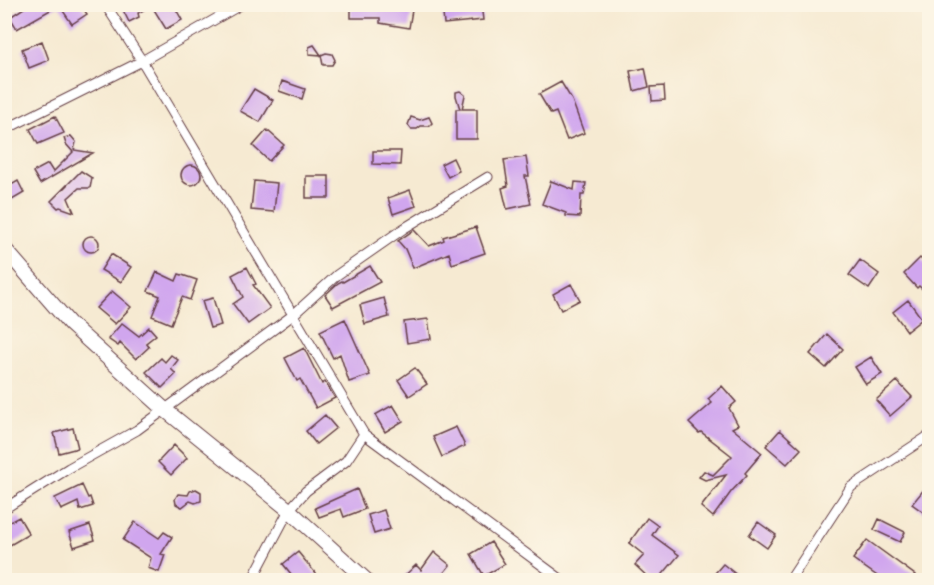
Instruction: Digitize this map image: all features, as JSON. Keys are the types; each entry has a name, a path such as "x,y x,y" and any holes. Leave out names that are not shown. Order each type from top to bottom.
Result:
{"main road":[{"path":"4,248 70,324 164,409 289,510 366,580"}],"street":[{"path":"105,4 142,61 364,434 562,580"},
{"path":"4,130 142,61 242,4"},
{"path":"4,509 69,468 137,430 293,315 337,275 403,229 488,177"},
{"path":"252,580 289,510 306,491 346,461 364,434"},
{"path":"790,580 851,487 930,435"}],"building":[{"path":"30,4 80,4 87,14 72,24 59,5 17,29 10,17"},
{"path":"120,4 154,4 138,13 139,17 129,22"},
{"path":"160,4 173,4 182,20 166,29 153,8"},
{"path":"351,4 376,4 412,10 409,28 380,23 380,18 351,18"},
{"path":"442,4 481,4 483,20 444,24"},
{"path":"42,41 49,60 29,68 22,49"},
{"path":"314,45 321,55 309,54 309,47"},
{"path":"332,54 335,60 332,65 323,65 321,55"},
{"path":"645,68 649,87 634,91 630,71"},
{"path":"282,81 305,89 302,99 279,91"},
{"path":"561,82 572,100 584,133 567,140 556,112 551,114 539,94"},
{"path":"664,86 665,100 652,101 651,87"},
{"path":"254,89 273,100 260,122 240,111"},
{"path":"460,91 465,95 462,109 477,109 477,139 456,139 456,109 460,109 456,92"},
{"path":"55,116 64,133 38,144 30,129"},
{"path":"411,117 420,120 429,117 432,123 429,126 411,129 408,125"},
{"path":"267,130 284,145 269,161 253,146"},
{"path":"71,136 76,142 74,150 93,153 40,184 33,172 48,164 53,172 73,152 64,138"},
{"path":"373,151 401,151 400,165 373,164"},
{"path":"526,157 529,176 525,176 531,204 507,209 502,188 508,186 504,160"},
{"path":"453,158 459,171 448,177 441,164"},
{"path":"191,165 198,168 201,175 198,182 191,185 184,182 181,175 184,168"},
{"path":"4,169 13,184 18,181 24,193 12,200 4,187"},
{"path":"81,171 92,178 90,188 79,188 68,198 74,212 58,208 51,201"},
{"path":"306,176 329,176 329,198 306,198"},
{"path":"254,181 277,183 274,212 251,210"},
{"path":"551,181 574,190 575,182 586,183 584,195 581,195 580,217 566,216 566,213 542,204"},
{"path":"410,190 416,206 393,214 388,198"},
{"path":"476,227 485,253 452,264 449,253 413,268 405,249 398,241 414,230 429,246 444,240 443,237"},
{"path":"88,236 94,236 99,244 97,250 88,252 83,247 83,241"},
{"path":"111,254 131,267 121,282 101,270"},
{"path":"920,258 930,267 930,296 919,286 917,288 904,274"},
{"path":"860,260 879,274 869,289 849,275"},
{"path":"370,266 380,282 333,307 325,295 338,283"},
{"path":"247,267 256,284 253,285 270,308 248,324 233,304 243,297 232,275"},
{"path":"157,272 176,281 179,274 197,280 190,300 182,297 171,324 152,316 160,296 148,291"},
{"path":"571,284 580,300 561,310 553,294"},
{"path":"112,291 131,307 115,324 96,308"},
{"path":"213,298 221,325 210,328 202,301"},
{"path":"384,298 389,317 365,324 360,305"},
{"path":"908,300 922,319 907,331 893,312"},
{"path":"345,319 370,375 349,382 340,354 333,358 320,331"},
{"path":"428,319 431,339 407,343 404,322"},
{"path":"122,323 139,336 149,327 156,335 146,343 149,347 136,359 120,343 118,346 108,339"},
{"path":"827,334 843,349 826,368 810,354"},
{"path":"304,348 322,384 325,382 335,398 316,408 300,379 297,381 285,358"},
{"path":"171,355 178,360 171,369 176,374 162,388 146,372 161,358 165,362"},
{"path":"871,357 882,374 866,384 855,367"},
{"path":"415,368 427,384 409,396 398,380"},
{"path":"897,381 912,397 890,416 876,400"},
{"path":"722,386 736,402 729,408 738,425 732,428 762,453 713,517 701,507 726,475 705,480 699,477 704,471 713,475 732,456 701,432 699,433 689,423 712,403 708,399"},
{"path":"393,405 403,421 385,432 375,415"},
{"path":"325,415 336,428 316,444 306,431"},
{"path":"456,427 465,446 442,457 433,437"},
{"path":"73,428 78,448 59,453 54,433"},
{"path":"780,430 801,449 787,464 766,446"},
{"path":"174,445 187,458 171,475 158,462"},
{"path":"930,482 930,517 912,504"},
{"path":"82,485 93,506 80,510 78,502 61,510 55,498"},
{"path":"196,489 201,492 201,501 195,503 190,501 182,507 176,504 175,499 178,494 188,495 190,491"},
{"path":"357,489 365,509 344,517 341,509 319,517 315,508"},
{"path":"384,510 390,529 374,534 368,515"},
{"path":"19,517 29,534 10,545 4,535 4,525"},
{"path":"647,518 658,526 652,535 679,555 658,580 651,580 635,565 644,555 629,543"},
{"path":"879,519 905,532 900,542 874,530"},
{"path":"135,522 159,538 164,532 172,537 161,554 165,555 159,572 148,568 151,558 123,540"},
{"path":"758,522 776,535 767,548 749,535"},
{"path":"90,525 95,540 74,547 69,532"},
{"path":"867,540 915,575 911,580 883,580 853,559"},
{"path":"491,542 505,564 484,576 471,554"},
{"path":"298,552 321,580 296,580 283,564"},
{"path":"434,552 450,565 438,580 400,580 416,565 421,570"},
{"path":"723,564 743,580 709,580"}]}
